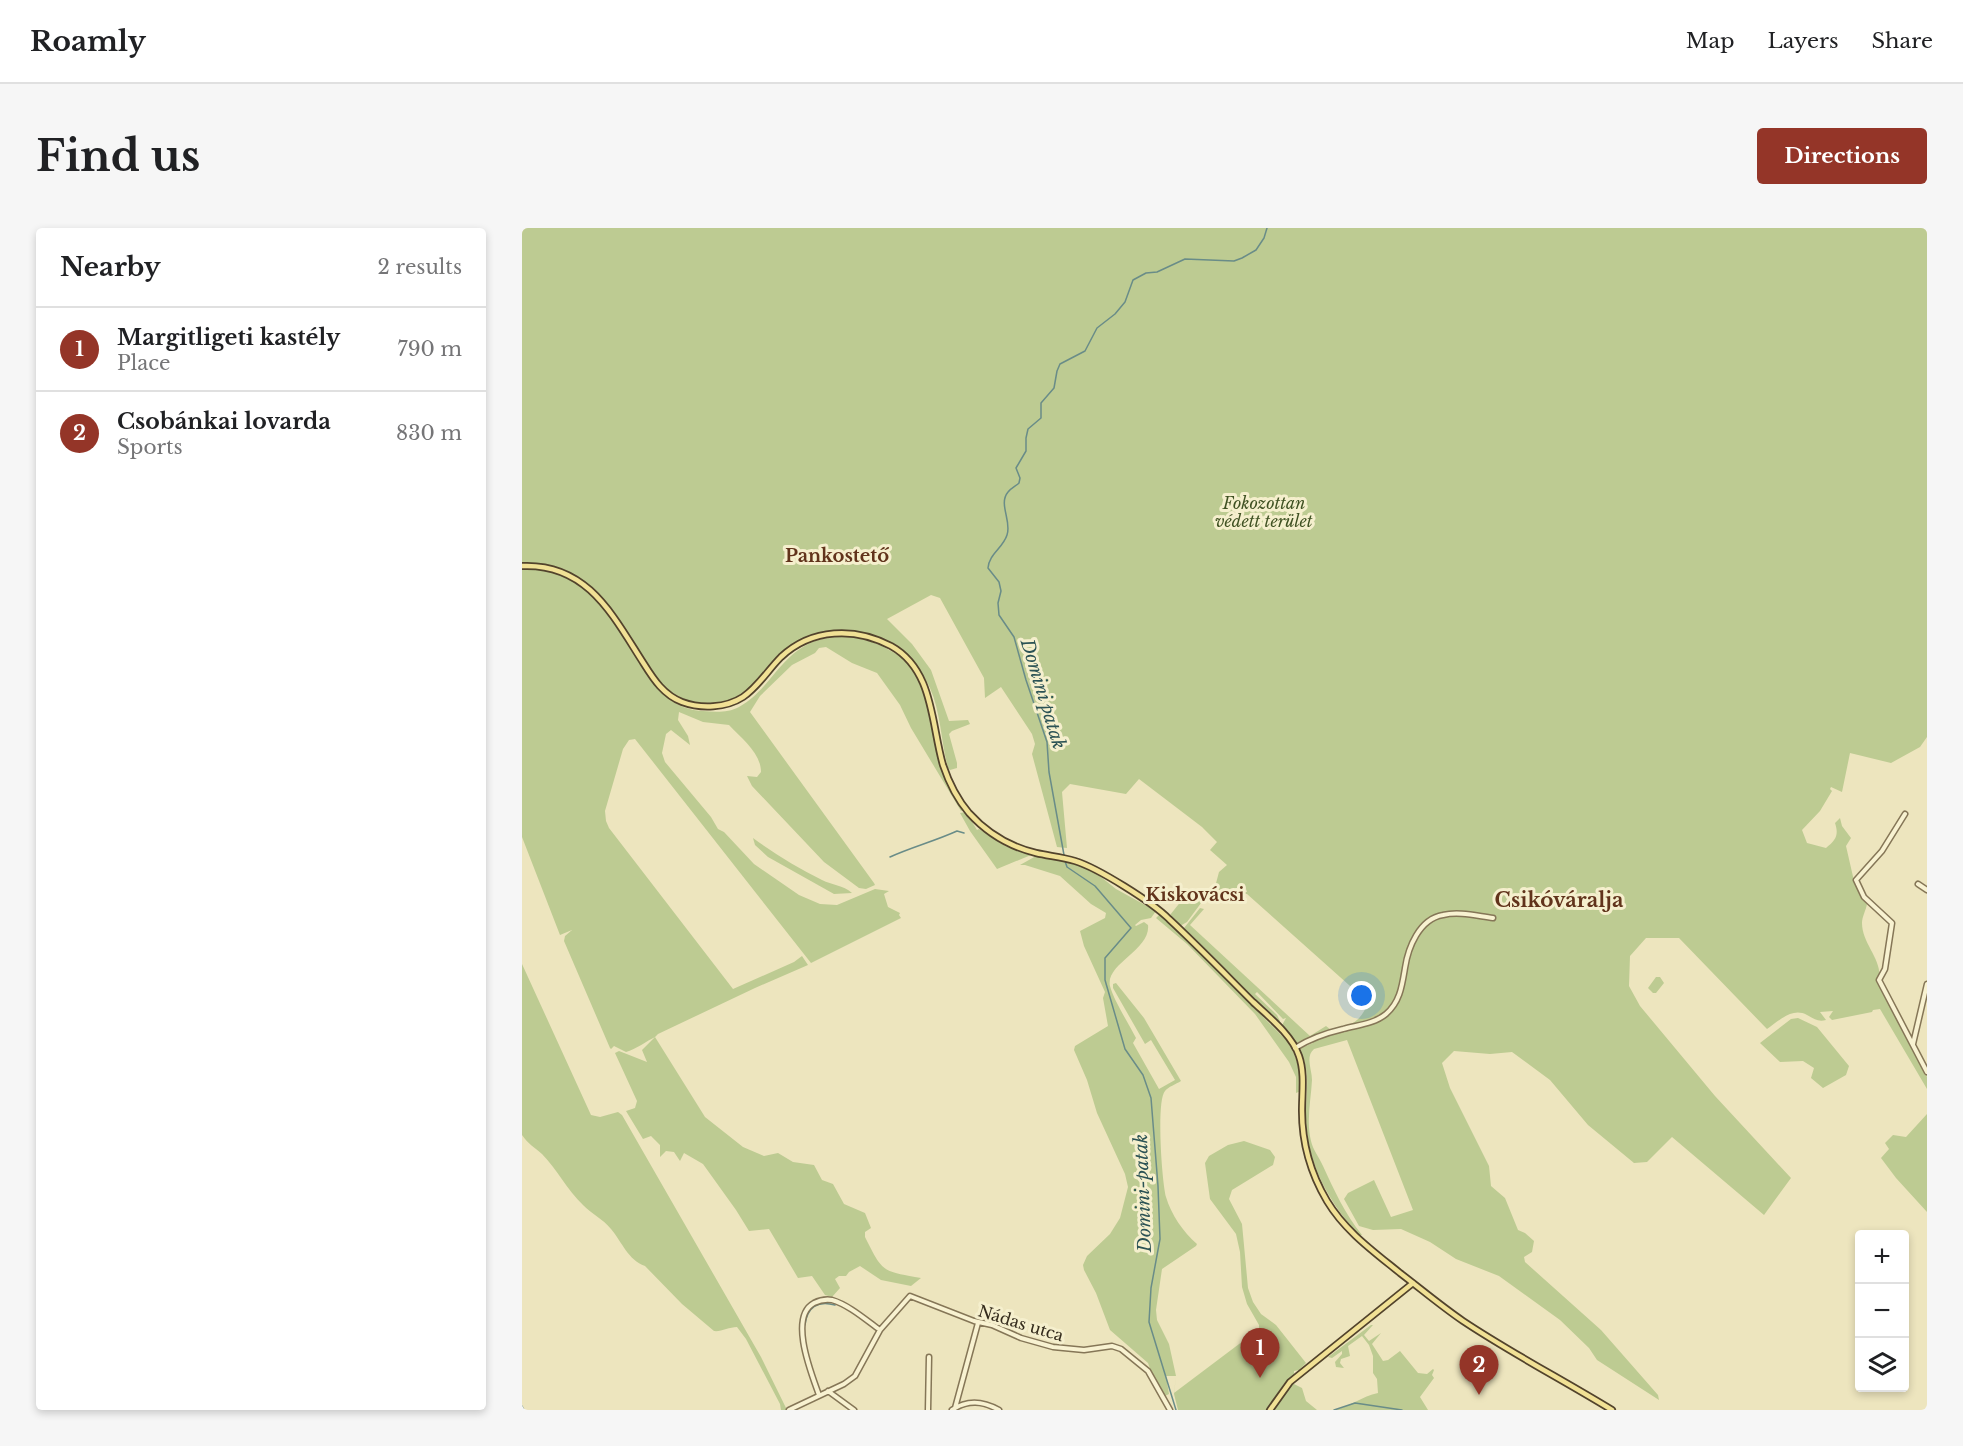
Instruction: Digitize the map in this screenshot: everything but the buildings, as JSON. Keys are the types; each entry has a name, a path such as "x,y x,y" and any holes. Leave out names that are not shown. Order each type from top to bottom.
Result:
{"main road":[{"path":"522,566 540,567 560,572 573,577 591,590 612,614 652,677 663,690 691,705 715,706 738,700 794,647 822,635 838,632 862,634 897,650 913,665 925,686 946,774 958,798 970,814 991,832 1012,845 1089,866 1158,909 1269,1017 1295,1048 1302,1066 1302,1120 1305,1143 1319,1186 1336,1214 1357,1238 1473,1327 1612,1410"},
{"path":"1270,1410 1290,1382 1413,1283"}],"street":[{"path":"1905,814 1882,851 1856,880 1864,897 1892,923 1885,969 1879,980 1927,1072"},
{"path":"1918,884 1927,890"},
{"path":"1295,1048 1314,1037 1377,1020 1388,1012 1401,992 1406,958 1412,943 1419,932 1434,918 1443,914 1457,914 1493,918"},
{"path":"1913,1045 1927,984"},
{"name":"Nádas utca","path":"880,1330 910,1296 978,1323 992,1325 1021,1338 1053,1347 1084,1350 1112,1346 1121,1349 1148,1371 1170,1410"},
{"path":"789,1410 828,1391 855,1376 880,1330 836,1302 823,1300 810,1306 802,1322 807,1360 819,1395"},
{"path":"954,1409 978,1323"},
{"path":"928,1410 929,1357"},
{"path":"828,1391 854,1410"},
{"path":"954,1409 969,1402 978,1402 999,1410"}],"green space":[{"name":"Fokozottan védett terület","path":"522,228 1927,228 1927,737 1920,747 1891,763 1850,753 1842,792 1831,787 1832,791 1820,811 1802,830 1807,843 1826,848 1836,837 1835,823 1840,818 1842,826 1851,838 1846,846 1854,881 1867,904 1862,921 1865,938 1878,966 1879,980 1927,1077 1927,1089 1880,1009 1832,1020 1829,1017 1833,1011 1820,1012 1826,1020 1823,1021 1796,1013 1786,1016 1767,1029 1679,938 1646,938 1630,956 1629,986 1640,1006 1715,1096 1791,1178 1764,1215 1672,1137 1647,1162 1634,1163 1588,1125 1550,1080 1512,1052 1490,1054 1454,1051 1442,1063 1450,1088 1489,1166 1491,1186 1505,1198 1518,1230 1534,1241 1532,1252 1524,1257 1525,1262 1601,1330 1658,1395 1659,1400 1597,1360 1589,1348 1560,1320 1499,1276 1456,1259 1430,1242 1401,1229 1373,1230 1359,1226 1344,1199 1348,1193 1374,1180 1391,1217 1413,1210 1347,1040 1314,1049 1311,1052 1309,1059 1312,1080 1309,1126 1313,1147 1340,1202 1362,1235 1359,1235 1348,1223 1322,1182 1307,1136 1307,1076 1300,1051 1301,1048 1313,1043 1313,1039 1298,1046 1281,1027 1286,1018 1283,1019 1257,992 1255,994 1277,1015 1280,1021 1277,1022 1184,928 1200,908 1204,909 1190,925 1310,1036 1326,1026 1331,1030 1354,1022 1362,1014 1368,1002 1247,894 1223,892 1217,894 1220,891 1247,892 1244,883 1244,887 1239,889 1218,890 1207,897 1215,887 1219,872 1227,865 1210,850 1217,842 1202,827 1139,779 1126,794 1070,784 1062,792 1067,848 1057,847 1032,754 1035,744 1032,734 1001,687 985,698 984,678 940,598 931,595 887,619 912,644 931,670 949,721 968,720 970,724 949,734 957,768 950,770 948,768 936,707 930,688 920,670 899,649 880,640 838,634 807,641 780,659 749,691 721,704 689,701 672,693 657,679 654,683 670,699 688,709 726,711 739,707 752,698 783,664 806,645 822,639 841,637 878,644 906,660 919,676 932,713 943,771 963,810 961,811 911,728 900,705 877,673 852,663 826,647 819,648 815,653 792,665 760,696 750,712 874,883 875,885 866,889 859,888 824,862 752,786 747,776 757,777 761,772 758,759 729,725 703,722 679,712 678,720 688,736 690,745 671,730 666,734 662,753 665,762 711,817 718,829 724,832 754,864 799,895 820,904 837,905 875,889 889,891 884,894 888,907 900,913 901,918 811,963 635,739 629,740 623,749 605,811 606,821 609,828 733,989 794,962 802,956 808,965 658,1034 630,1051 626,1052 614,1046 611,1049 564,941 565,936 572,930 560,935 522,837"},
{"path":"966,812 977,830 979,829 1005,846 1031,855 997,869 960,813"},
{"path":"753,838 804,871 852,893 834,894 768,857 755,845"},
{"path":"1036,856 1073,863 1086,868 1116,889 1156,911 1151,918 1141,920 1135,925 1144,922 1148,925 1147,934 1143,942 1114,971 1110,978 1110,986 1136,1038 1133,1043 1159,1089 1175,1080 1151,1040 1145,1044 1113,988 1113,984 1116,983 1144,1018 1181,1081 1166,1090 1162,1098 1160,1125 1163,1176 1166,1197 1174,1216 1197,1244 1162,1269 1156,1310 1157,1320 1169,1344 1176,1376 1166,1376 1169,1394 1165,1396 1153,1377 1148,1363 1110,1330 1083,1265 1087,1256 1110,1234 1120,1218 1128,1187 1125,1174 1097,1113 1087,1080 1074,1050 1075,1046 1108,1026 1103,998 1105,992 1084,946 1080,931 1105,918 1106,913 1091,904 1060,876 1020,865"},
{"path":"1193,891 1204,899 1187,922 1180,926 1170,915 1186,895 1189,896"},
{"path":"1159,915 1163,916 1287,1041 1298,1065 1301,1091 1296,1093 1296,1077 1289,1062 1255,1014 1187,944 1156,918"},
{"path":"522,964 591,1115 600,1117 618,1112 622,1115 761,1357 787,1410 781,1410 746,1339 737,1327 714,1331 682,1304 645,1266 634,1260 608,1225 577,1199 542,1154 522,1135"},
{"path":"1656,977 1660,977 1664,983 1656,993 1653,993 1648,988"},
{"path":"1798,1018 1817,1027 1849,1066 1846,1075 1823,1088 1811,1078 1814,1068 1803,1061 1780,1062 1760,1043 1791,1019"},
{"path":"655,1037 705,1117 743,1147 764,1156 778,1153 793,1162 814,1165 822,1180 833,1184 844,1204 865,1213 871,1228 865,1232 865,1237 880,1264 898,1274 921,1278 911,1286 881,1280 860,1266 846,1276 839,1276 835,1279 840,1288 832,1297 825,1295 812,1276 798,1278 769,1229 749,1231 703,1164 684,1153 680,1161 674,1152 666,1151 660,1157 660,1145 651,1136 643,1139 626,1111 635,1108 637,1101 615,1053 619,1051 647,1062 642,1050"},
{"path":"1927,1114 1927,1212 1881,1158 1889,1149 1885,1143 1893,1135 1906,1137"},
{"path":"1244,1141 1270,1150 1275,1157 1273,1165 1232,1190 1229,1199 1242,1224 1248,1288 1261,1314 1276,1325 1306,1363 1299,1370 1294,1371 1294,1375 1284,1384 1266,1410 1178,1410 1174,1393 1259,1329 1242,1287 1240,1252 1236,1234 1210,1199 1205,1163 1209,1156 1228,1145"},
{"path":"1373,1325 1364,1335 1369,1341 1381,1333 1372,1344 1383,1361 1400,1351 1418,1373 1427,1374 1434,1370 1432,1375 1434,1378 1420,1397 1428,1410 1334,1410 1378,1393 1377,1379 1373,1373 1373,1356 1362,1336 1348,1346 1350,1356 1341,1359 1340,1363 1344,1368 1336,1367 1335,1362 1342,1351 1332,1358 1328,1357"},
{"path":"1292,1383 1302,1388 1306,1401 1317,1410 1273,1410"}],"waterway":[{"name":"Domini patak","path":"1064,855 1049,772 1047,742 1014,637 999,615 998,603 1001,591 999,582 988,568 991,559 1007,535 1005,497 1019,483 1020,478 1016,468 1026,451 1028,429 1041,418 1041,403 1054,388 1060,364 1085,351 1097,328 1115,314 1125,302 1133,280 1185,259 1234,261 1242,258 1256,250 1267,228"},
{"path":"890,857 957,831 964,833"},
{"name":"Domini-patak","path":"1065,861 1067,867 1095,886 1131,928 1105,958 1105,980 1125,1049 1143,1075 1151,1098 1160,1239 1151,1288 1149,1322 1176,1410"},
{"path":"805,1325 808,1314 814,1306 823,1303 835,1305"},
{"path":"1334,1410 1355,1403 1402,1410"},
{"path":"522,1406 524,1410"}],"place":[{"name":"Margitligeti kastély","path":"1260,1378"},
{"name":"Csobánkai lovarda","path":"1479,1395"}],"district":[{"name":"Pankostető","path":"837,556"},
{"name":"Kiskovácsi","path":"1195,895"},
{"name":"Csikóváralja","path":"1559,900"}]}
